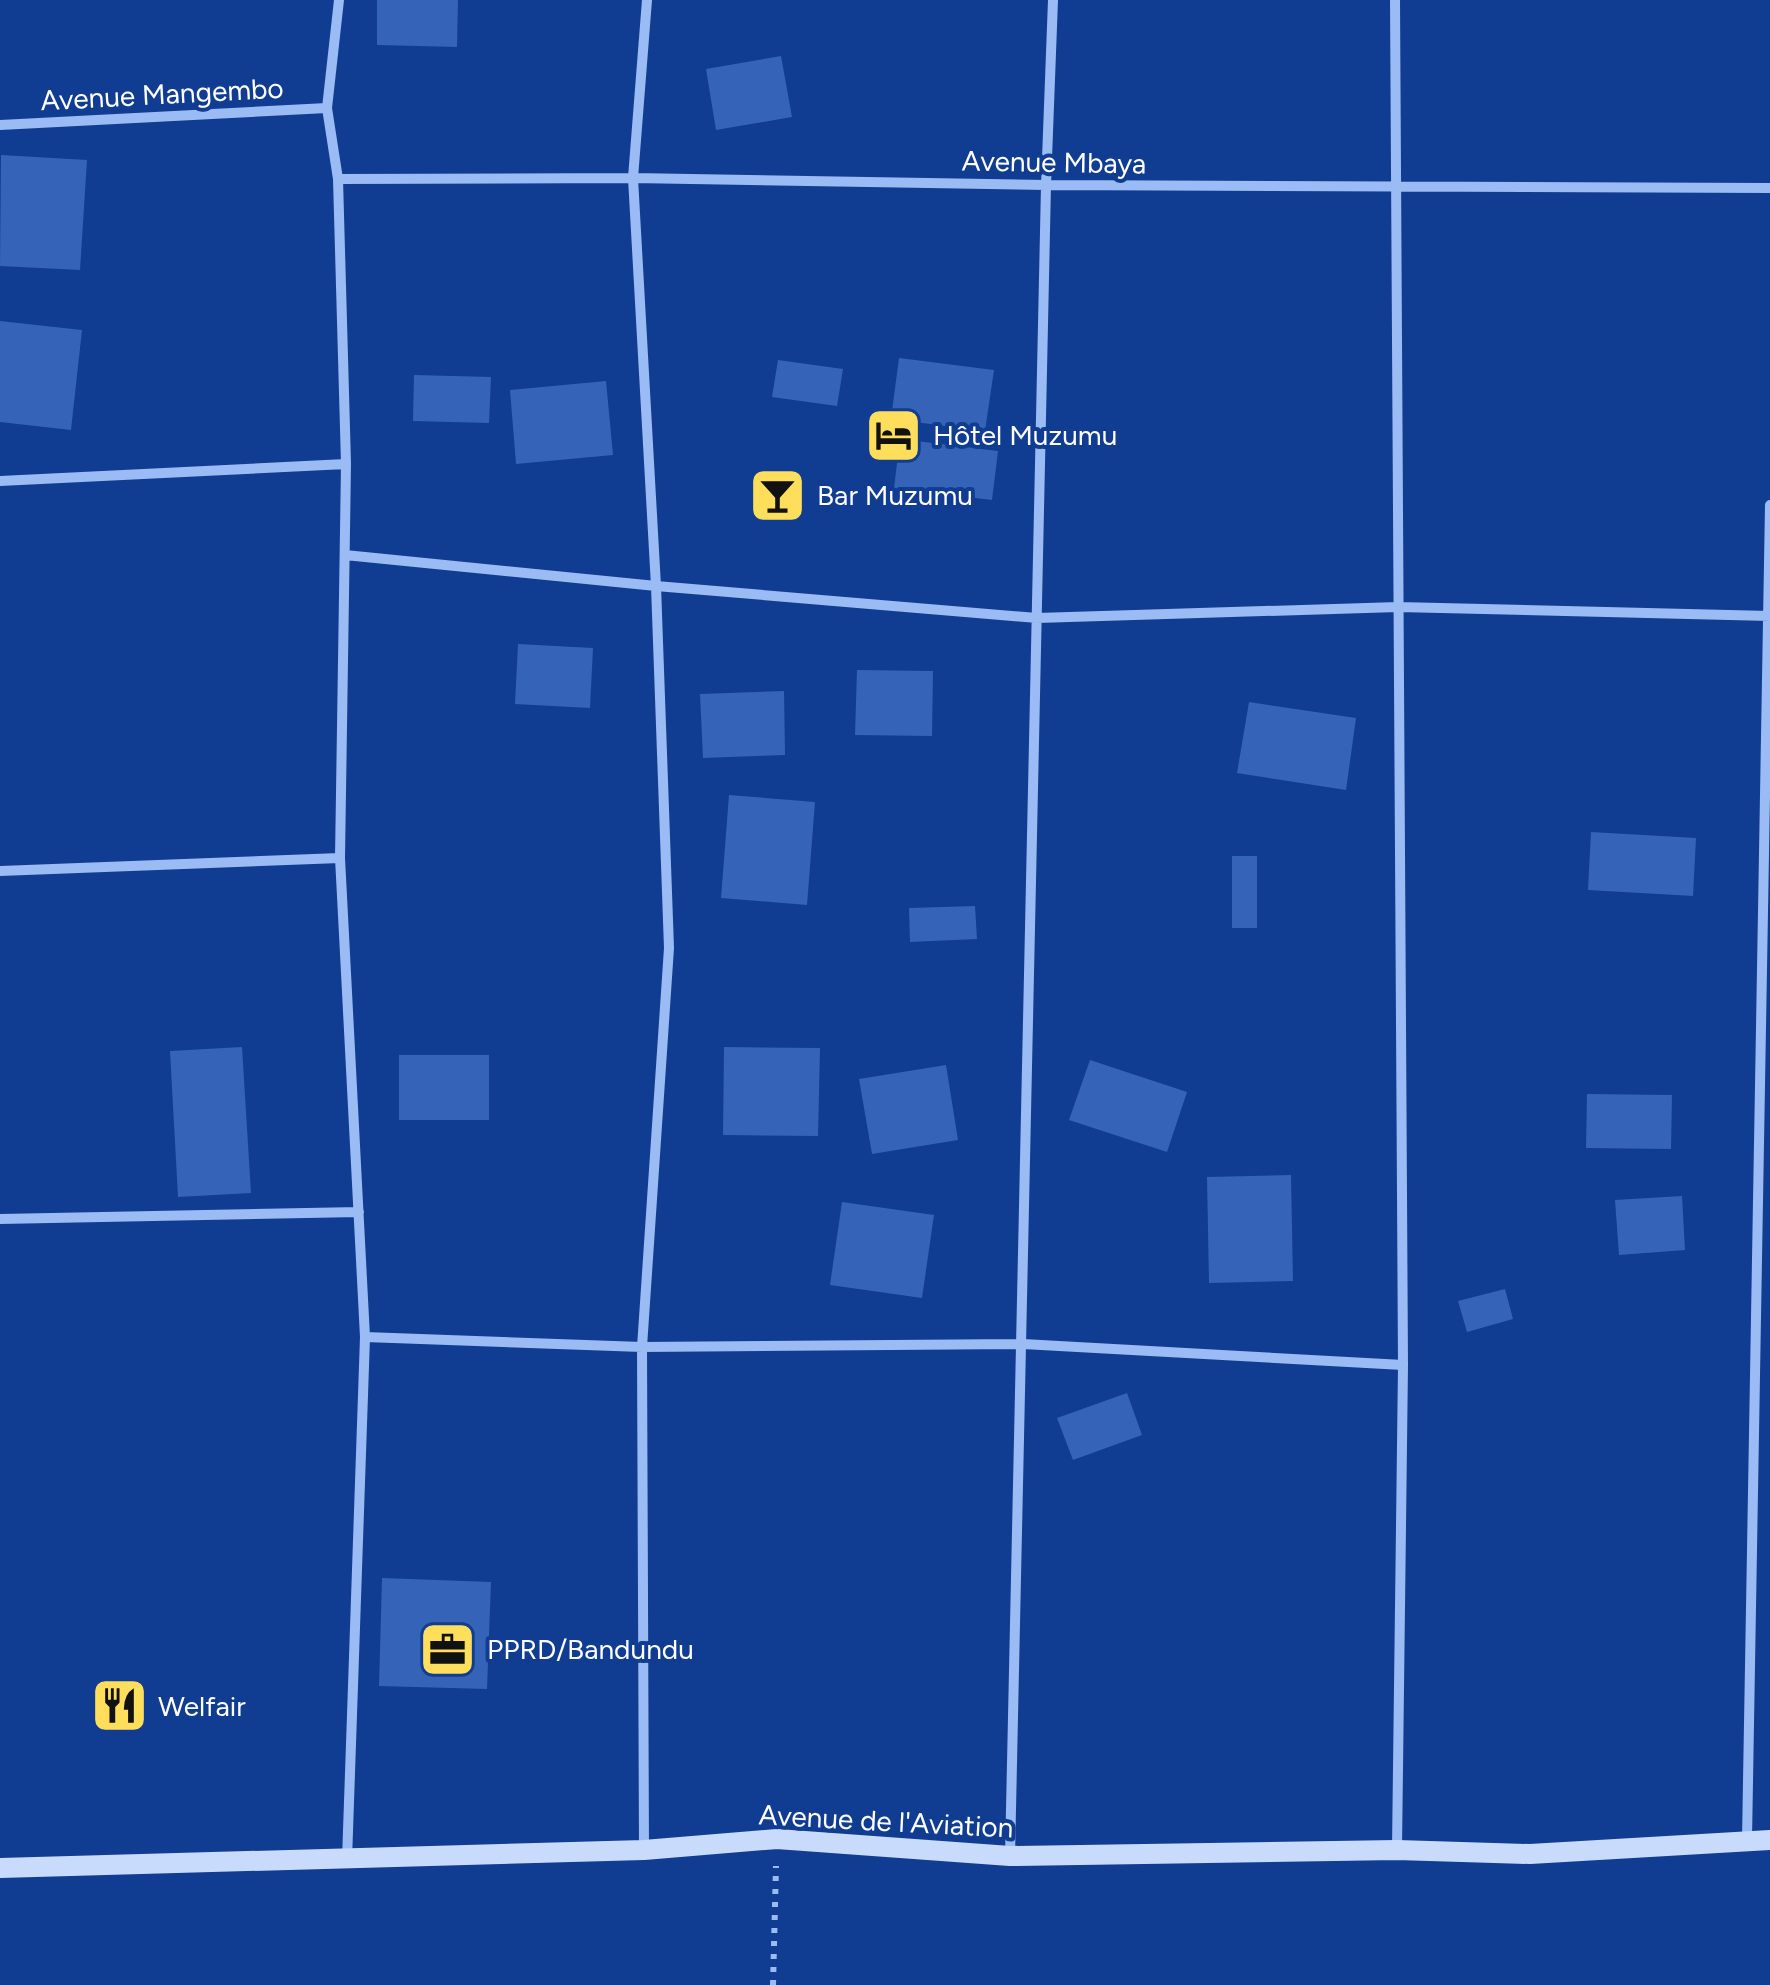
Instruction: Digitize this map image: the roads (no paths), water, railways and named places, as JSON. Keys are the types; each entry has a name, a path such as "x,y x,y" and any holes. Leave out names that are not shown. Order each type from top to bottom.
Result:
{"street":[{"path":"340,0 327,108 338,178 346,464 340,858 365,1337 347,1861"},
{"path":"644,1850 642,1347 669,948 656,586 633,178 647,0"},
{"path":"1010,1856 1053,0"},
{"path":"1395,0 1403,1365 1397,1850"},
{"name":"Avenue Mangembo","path":"0,126 327,108"},
{"name":"Avenue Mbaya","path":"338,178 1770,188"},
{"path":"0,480 346,464"},
{"path":"1747,1840 1765,1019 1770,505"},
{"path":"345,555 1037,618 1398,607 1769,616"},
{"path":"0,871 340,858"},
{"path":"0,1219 359,1212"},
{"path":"365,1337 642,1347 1023,1344 1403,1365"},
{"name":"Avenue de l'Aviation","path":"0,1868 644,1850 776,1839 1010,1856 1397,1850 1530,1854 1770,1840"}],"place":[{"name":"Hôtel Muzumu","path":"894,435"},
{"name":"Bar Muzumu","path":"778,495"},
{"name":"PPRD/Bandundu","path":"448,1649"},
{"name":"Welfair","path":"119,1706"}]}
